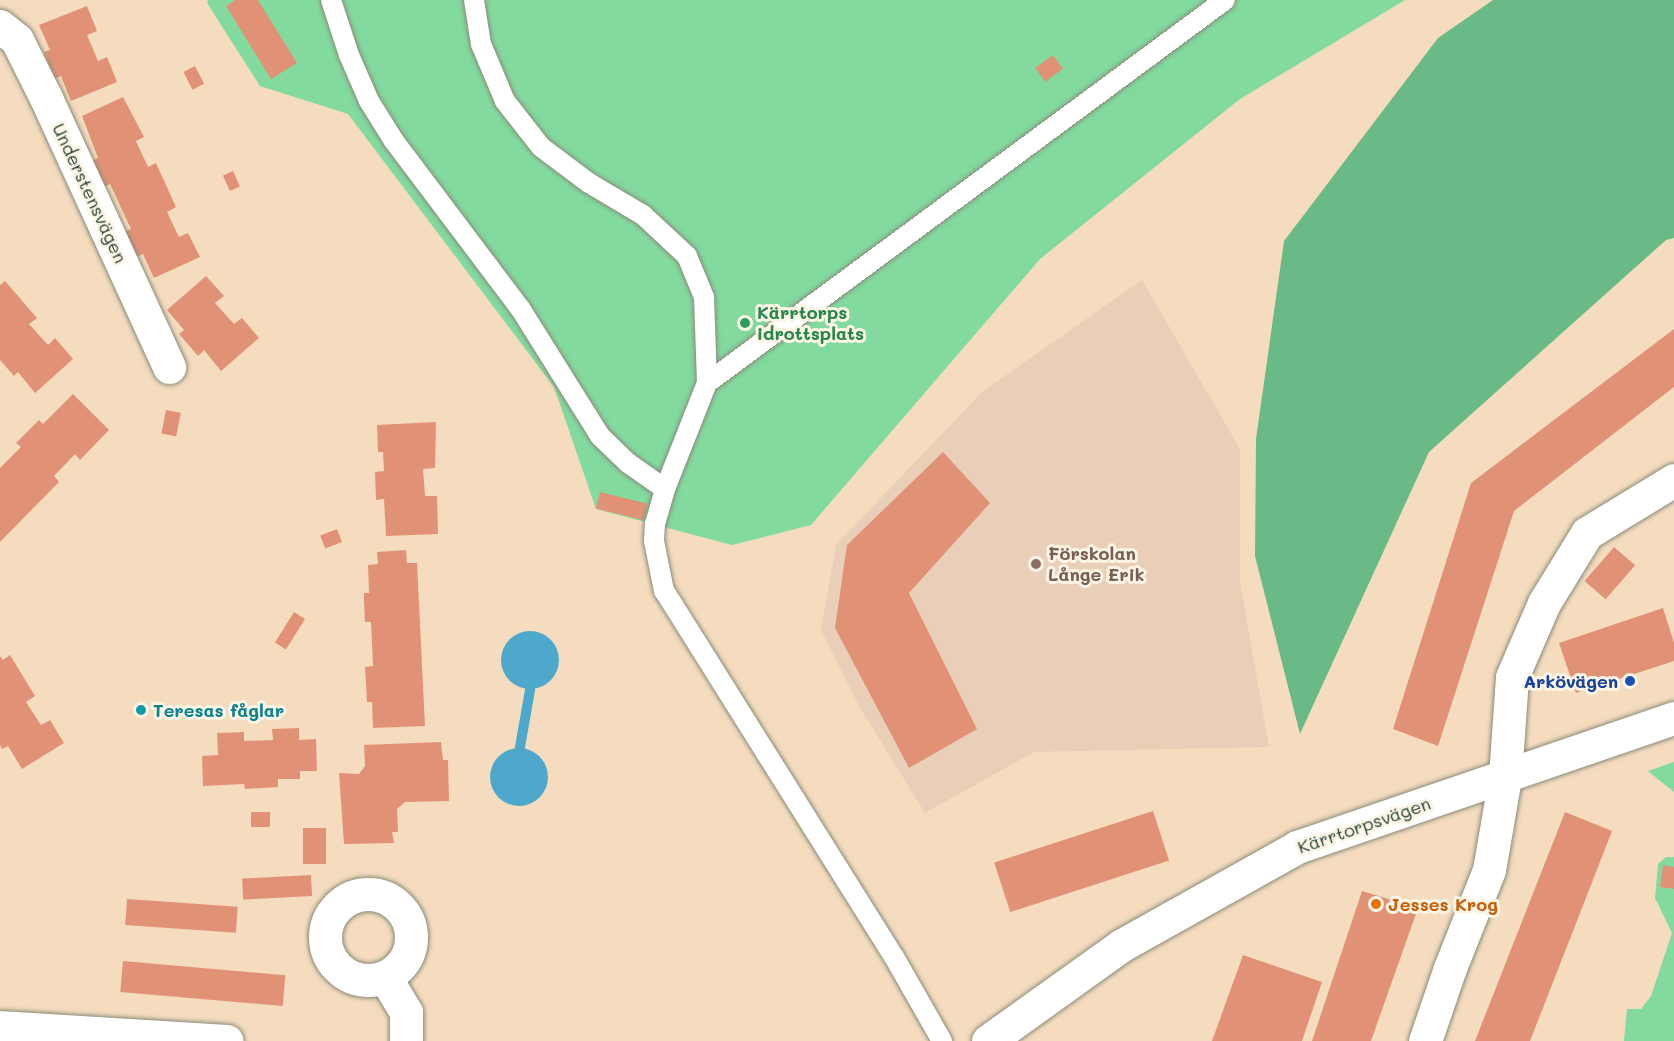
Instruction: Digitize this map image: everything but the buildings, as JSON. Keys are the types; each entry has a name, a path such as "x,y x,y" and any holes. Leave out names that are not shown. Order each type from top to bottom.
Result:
{"street":[{"name":"Understensvägen","path":"0,26 17,40 41,88 169,367"},
{"path":"1425,1041 1450,968 1489,870 1505,777 1512,677 1544,603 1587,533 1674,480"},
{"name":"Kärrtorpsvägen","path":"988,1041 1122,945 1297,847 1674,718"},
{"path":"385,977 406,1012 406,1041"},
{"path":"0,1027 226,1041"}],"lane":[{"path":"331,0 349,55 369,100 394,141 520,308 600,436 628,463 665,489"},
{"path":"474,0 481,44 505,101 541,147 589,183 643,215 687,256 704,297 707,382 665,489 655,524 654,541 664,591 894,957 942,1041"},
{"path":"707,382 1225,0"}],"shaded area":[{"name":"Förskolan Långe Erik","path":"1142,280 1240,449 1240,582 1269,747 1034,752 925,813 860,708 821,630 836,545 982,392"}],"green space":[{"name":"Kärrtorps idrottsplats","path":"208,0 1405,0 1240,99 1040,259 811,525 732,545 596,509 554,387 348,114 260,86 207,3"},
{"path":"1493,0 1674,0 1674,238 1666,240 1429,452 1300,734 1255,556 1256,439 1284,241 1438,38"},
{"path":"1674,762 1674,792 1648,771"},
{"path":"1666,857 1674,857 1674,1041 1624,1041 1627,1009 1641,1009 1651,996 1672,933 1655,898 1658,864"}],"water":[{"path":"524,631 536,631 551,639 559,654 559,666 551,681 536,689 524,689 509,681 501,666 501,654 509,639"},
{"path":"513,748 525,748 540,756 548,771 548,783 540,798 525,806 513,806 498,798 490,783 490,771 498,756"}],"waterway":[{"path":"520,747 530,690"}],"place":[{"name":"Kärrtorps idrottsplats","path":"745,323"},
{"name":"Förskolan Långe Erik","path":"1036,564"},
{"name":"Arkövägen","path":"1630,681"},
{"name":"Teresas fåglar","path":"141,710"},
{"name":"Jesses Krog","path":"1376,904"}]}
